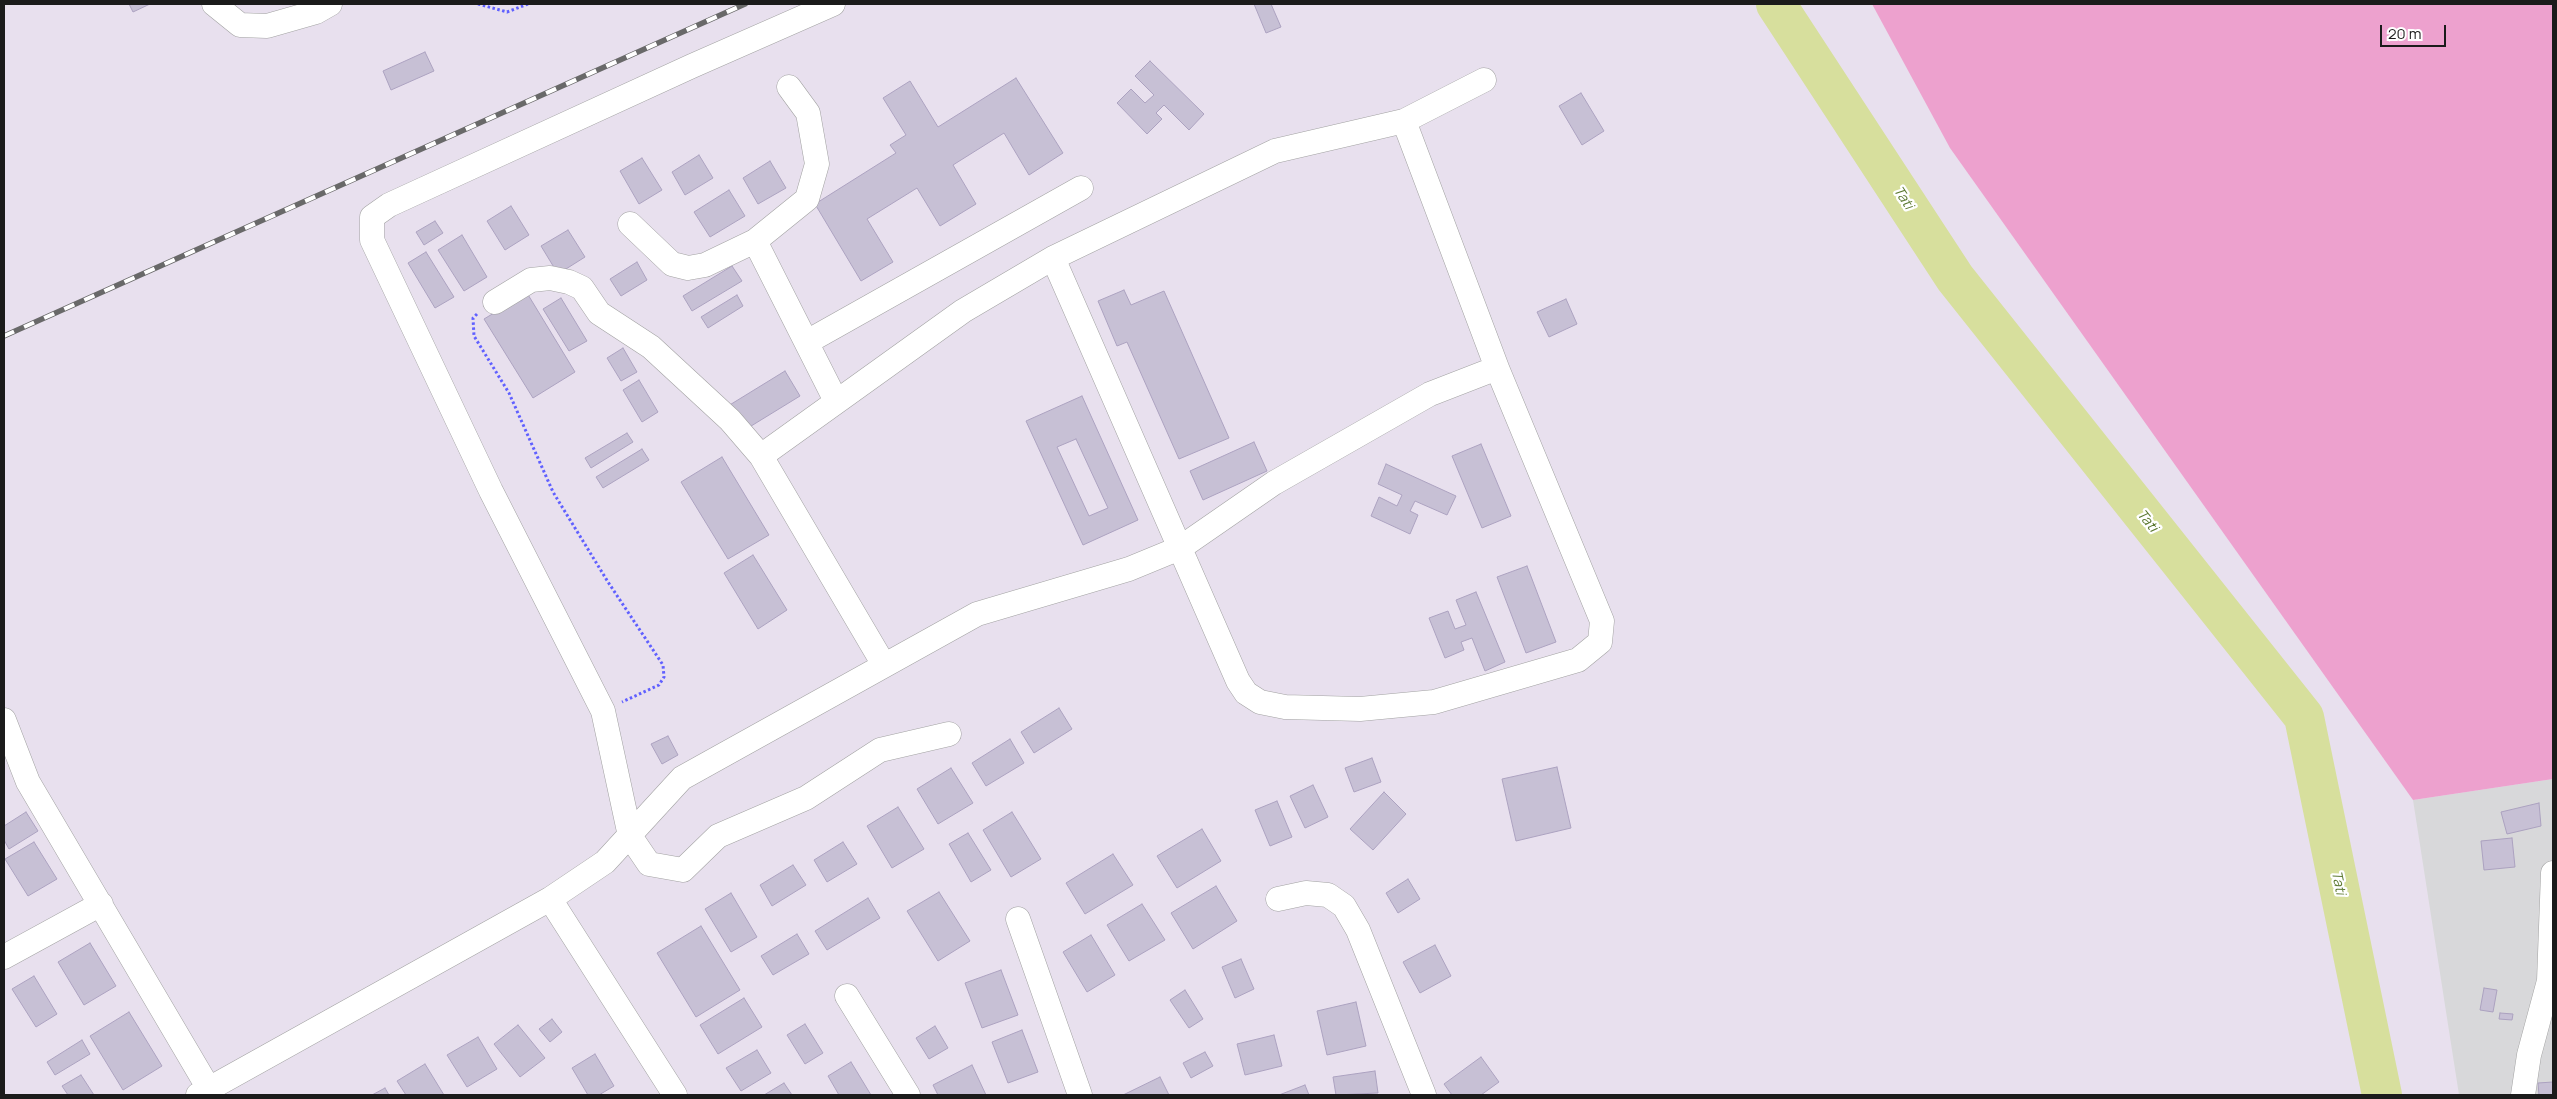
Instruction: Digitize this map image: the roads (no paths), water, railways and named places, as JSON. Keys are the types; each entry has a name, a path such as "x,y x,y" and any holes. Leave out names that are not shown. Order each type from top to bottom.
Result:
{"street":[{"path":"214,4 219,10 240,24 267,26 316,12 330,4"},
{"path":"833,4 683,70 389,205 372,217 372,240 491,491 603,711 630,836 649,864 683,870 718,836 806,798 880,750 949,734"},
{"path":"762,456 963,311 1053,258 1274,151 1404,120 1484,80"},
{"path":"630,224 672,264 688,268 705,265 755,241 807,199 817,164 808,112 789,87"},
{"path":"1053,258 1238,681 1246,693 1260,702 1285,707 1360,709 1434,702 1578,660 1600,642 1602,621 1497,368 1404,120"},
{"path":"807,342 1081,188"},
{"path":"755,241 836,401"},
{"path":"494,302 531,280 550,278 569,282 582,288 599,313 651,347 730,420 762,456 884,665"},
{"path":"4,720 28,782 101,904 204,1092 550,899 605,862 682,778 977,614 1129,569 1180,548 1274,483 1430,394 1497,368"},
{"path":"2523,1095 2529,1055 2549,981 2553,873"},
{"path":"1278,899 1306,893 1328,895 1344,906 1358,930 1424,1095"},
{"path":"550,899 675,1095"},
{"path":"4,957 101,904"},
{"path":"1018,919 1080,1095"},
{"path":"847,996 908,1095"}],"waterway":[{"name":"Tati","path":"1776,4 1955,278 2304,717 2382,1095"}],"railway":[{"path":"4,336 745,4"}]}
